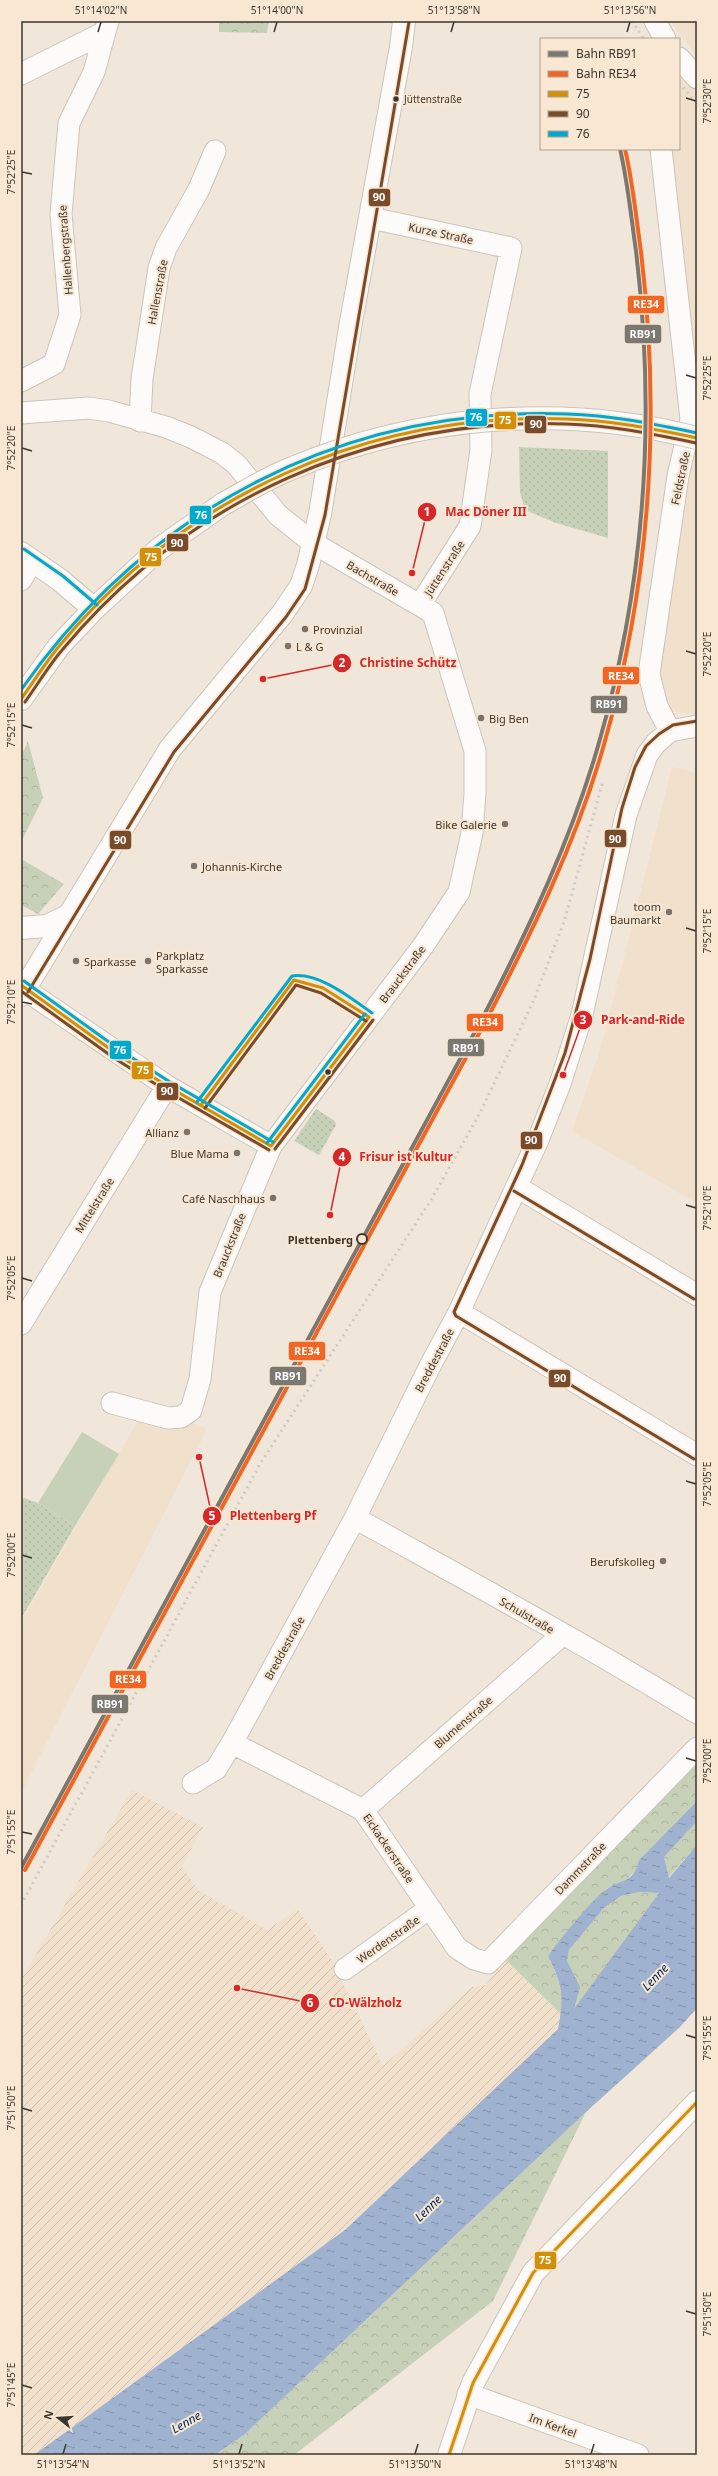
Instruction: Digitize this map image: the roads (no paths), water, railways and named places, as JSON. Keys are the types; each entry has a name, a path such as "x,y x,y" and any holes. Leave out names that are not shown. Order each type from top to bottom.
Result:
{"main road":[{"path":"22,990 170,748 282,614 301,586 313,543 401,48 404,21"},
{"path":"21,699 59,646 94,609 159,549 223,504 289,469 353,446 430,426 503,418 611,421 669,431 697,438"},
{"path":"27,557 60,580 94,609"},
{"path":"21,928 47,926 68,916"},
{"path":"449,2455 468,2394 512,2309 533,2273 697,2102"}],"street":[{"path":"655,21 664,38"},
{"name":"Hallenbergstraße","path":"21,74 106,26"},
{"name":"Hallenbergstraße","path":"21,381 54,364 70,315 61,214 69,123 94,72 106,26"},
{"path":"680,59 697,78"},
{"name":"Feldstraße","path":"661,150 691,418 678,476 649,674 657,706 670,731"},
{"name":"Hallenstraße","path":"140,421 142,380 159,268 166,248 199,189 215,151"},
{"name":"Kurze Straße","path":"371,218 511,248"},
{"name":"Jüttenstraße","path":"426,609 470,526 481,450 480,394 511,248"},
{"path":"21,412 89,408 109,411 185,435 222,453 236,464 278,515 313,543"},
{"name":"Bachstraße","path":"313,543 426,609"},
{"path":"21,580 27,557"},
{"name":"Brauckstraße","path":"112,1402 168,1418 182,1417 191,1410 200,1379 210,1292 271,1146 423,946 459,892 472,833 475,793 475,751 426,609"},
{"path":"670,731 697,726"},
{"name":"Breddestraße","path":"192,1783 216,1769 232,1743 355,1518 430,1366 459,1312 517,1187 560,1084 582,1015 626,815 635,785 647,755 670,731"},
{"path":"22,990 167,1086 271,1146"},
{"name":"Mittelstraße","path":"21,1324 167,1086"},
{"path":"517,1187 697,1295"},
{"path":"459,1312 697,1455"},
{"name":"Schulstraße","path":"355,1518 562,1635 604,1656 697,1713"},
{"name":"Blumenstraße","path":"364,1810 562,1635"},
{"name":"Eickackerstraße","path":"232,1743 364,1810 457,1948"},
{"name":"Dammstraße","path":"457,1948 474,1959 488,1963 697,1748"},
{"name":"Werdenstraße","path":"345,1969 430,1908"},
{"name":"Im Kerkel","path":"468,2394 638,2455"}],"water":[{"name":"Lenne","path":"697,1801 697,1821 664,1857 669,1878 697,1845 697,2008 680,2027 586,2112 245,2434 215,2455 34,2455 345,2230 558,2029 561,2009 561,1992 557,1975 548,1956 576,1920 601,1893 627,1879 634,1873 639,1860","holes":["640,1892 659,1893 574,2009 580,1987 567,1961 569,1950 604,1908 621,1896"]}],"railway":[{"path":"632,21 643,38"},
{"path":"680,84 697,103"},
{"path":"21,1905 260,1464 431,1200 480,1113 533,1002 564,922 603,781"}],"rail line":[{"name":"RB91","path":"21,1868 484,1015 548,883 587,781 614,685 627,624 636,562 642,500 645,438 645,376 642,313 636,251 620,150"},
{"name":"RE34","path":"25,1870 488,1017 552,885 567,851 592,783 619,687 632,626 641,564 647,502 650,439 650,377 647,314 636,213 625,150"}],"place":[{"name":"Jüttenstraße","path":"396,99"},
{"name":"Mac Döner III","path":"412,573"},
{"name":"Provinzial","path":"305,629"},
{"name":"L & G","path":"288,646"},
{"name":"Christine Schütz","path":"263,679"},
{"name":"Big Ben","path":"481,718"},
{"name":"Bike Galerie","path":"505,824"},
{"name":"Johannis-Kirche","path":"194,866"},
{"name":"toom Baumarkt","path":"669,912"},
{"name":"Sparkasse","path":"76,961"},
{"name":"Parkplatz Sparkasse","path":"148,961"},
{"name":"Park-and-Ride","path":"563,1075"},
{"name":"Allianz","path":"187,1132"},
{"name":"Blue Mama","path":"237,1153"},
{"name":"Café Naschhaus","path":"273,1198"},
{"name":"Frisur ist Kultur","path":"330,1215"},
{"name":"Plettenberg","path":"362,1239"},
{"name":"Plettenberg Pf","path":"199,1457"},
{"name":"Berufskolleg","path":"663,1561"},
{"name":"CD-Wälzholz","path":"237,1988"}]}
